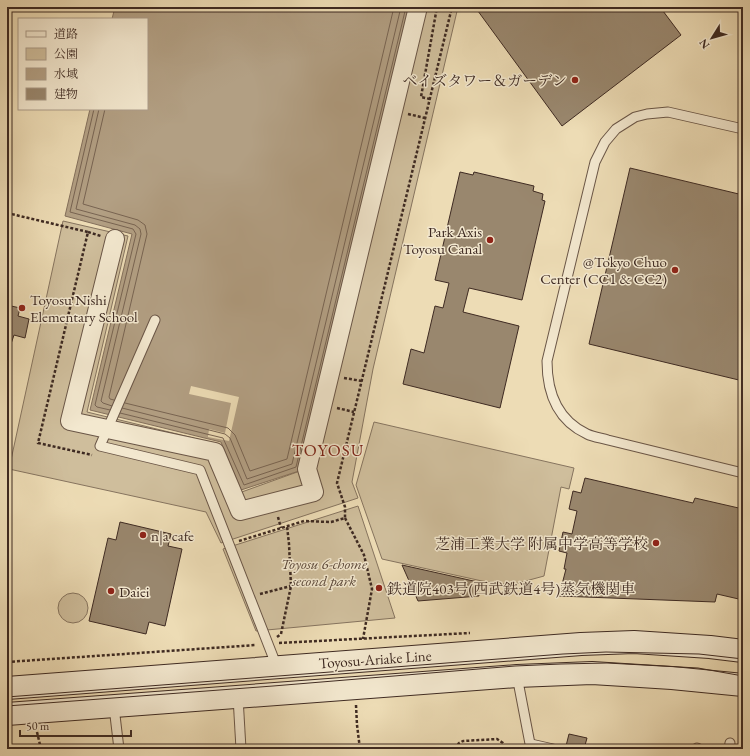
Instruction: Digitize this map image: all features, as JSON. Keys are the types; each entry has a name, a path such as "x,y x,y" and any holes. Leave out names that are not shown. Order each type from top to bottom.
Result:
{"main road":[{"name":"Toyosu-Ariake Line","path":"7,688 510,649 634,642 710,646 743,651"},
{"name":"Toyosu-Ariake Line","path":"7,714 517,676 592,673 672,678 743,685"}],"street":[{"path":"115,239 70,421 215,452 240,510 314,492 307,469 418,7"}],"lane":[{"path":"743,130 668,112 635,117 616,129 605,142 595,162 547,361 547,376 551,393 559,410 576,427 587,434 743,473"},
{"path":"155,320 100,446 200,470 277,667"},
{"path":"517,676 531,746 553,749"},
{"path":"238,697 241,749"},
{"path":"114,707 119,749"}],"path":[{"path":"430,99 420,97 437,7"},
{"path":"362,639 372,589 364,554 345,518 345,507 337,483 452,7"},
{"path":"420,116 425,118"},
{"path":"356,380 362,382"},
{"path":"350,411 354,412"},
{"path":"229,544 304,521 331,522 345,518"},
{"path":"268,644 281,634 291,586 287,526"},
{"path":"250,596 291,586"},
{"path":"356,705 360,749"},
{"path":"37,732 41,749"},
{"path":"456,749 459,743 463,741 497,739 503,743 506,749"}],"green space":[{"path":"411,7 458,7 373,369 352,482 358,498 221,543 206,512 9,469 63,221 128,236 87,412 218,444 239,493 300,471"},
{"path":"374,422 574,468 569,489 561,487 544,576 511,585 482,581 382,559 356,485"},
{"name":"Toyosu 6-chome second park","path":"358,506 395,618 256,631 223,549"},
{"path":"73,593 79,594 87,602 87,614 79,622 73,623 67,622 59,614 58,608 59,602 67,594"}],"water":[{"path":"115,7 410,7 299,471 241,490 221,442 90,410 132,234 65,216 90,110 148,110 148,18 112,18"}],"pier":[{"path":"191,386 239,397 229,441 208,437 209,429 225,433 231,403 189,394"}],"building":[{"name":"ベイズタワー＆ガーデン","path":"475,7 660,7 681,35 562,126"},
{"name":"@Tokyo Chuo Center (CC1 & CC2)","path":"630,168 743,195 743,381 589,344"},
{"path":"460,172 473,175 474,172 534,186 533,191 543,194 542,200 545,201 522,300 469,288 463,312 519,326 500,408 403,384 411,349 424,353 435,306 443,308 449,283 435,280"},
{"path":"7,305 20,308 18,316 29,319 25,338 14,335 11,344 7,343"},
{"name":"芝浦工業大学 附属中学高等学校","path":"585,478 693,503 695,498 743,509 743,600 717,594 715,602 559,596 566,569 564,569 567,553 559,551 563,532 572,534 577,511 569,509 573,491 581,493"},
{"path":"120,522 171,534 168,546 182,549 165,626 149,622 146,634 89,621 108,538 116,540"},
{"path":"402,565 478,582 479,596 418,601"},
{"path":"569,734 587,738 584,749 576,749 566,746"}],"tram line":[{"path":"7,697 563,654 606,652 699,654 743,659"},
{"path":"7,706 515,666 561,664 607,663 698,668 743,676"}],"place":[{"name":"ベイズタワー＆ガーデン","path":"575,80"},
{"name":"Park Axis Toyosu Canal","path":"490,240"},
{"name":"@Tokyo Chuo Center (CC1 & CC2)","path":"675,270"},
{"name":"Toyosu Nishi Elementary School","path":"22,308"},
{"name":"n|a cafe","path":"143,535"},
{"name":"芝浦工業大学 附属中学高等学校","path":"656,543"},
{"name":"鉄道院403号(西武鉄道4号)蒸気機関車","path":"379,588"},
{"name":"Daiei","path":"111,591"}],"district":[{"name":"TOYOSU","path":"328,450"}]}
